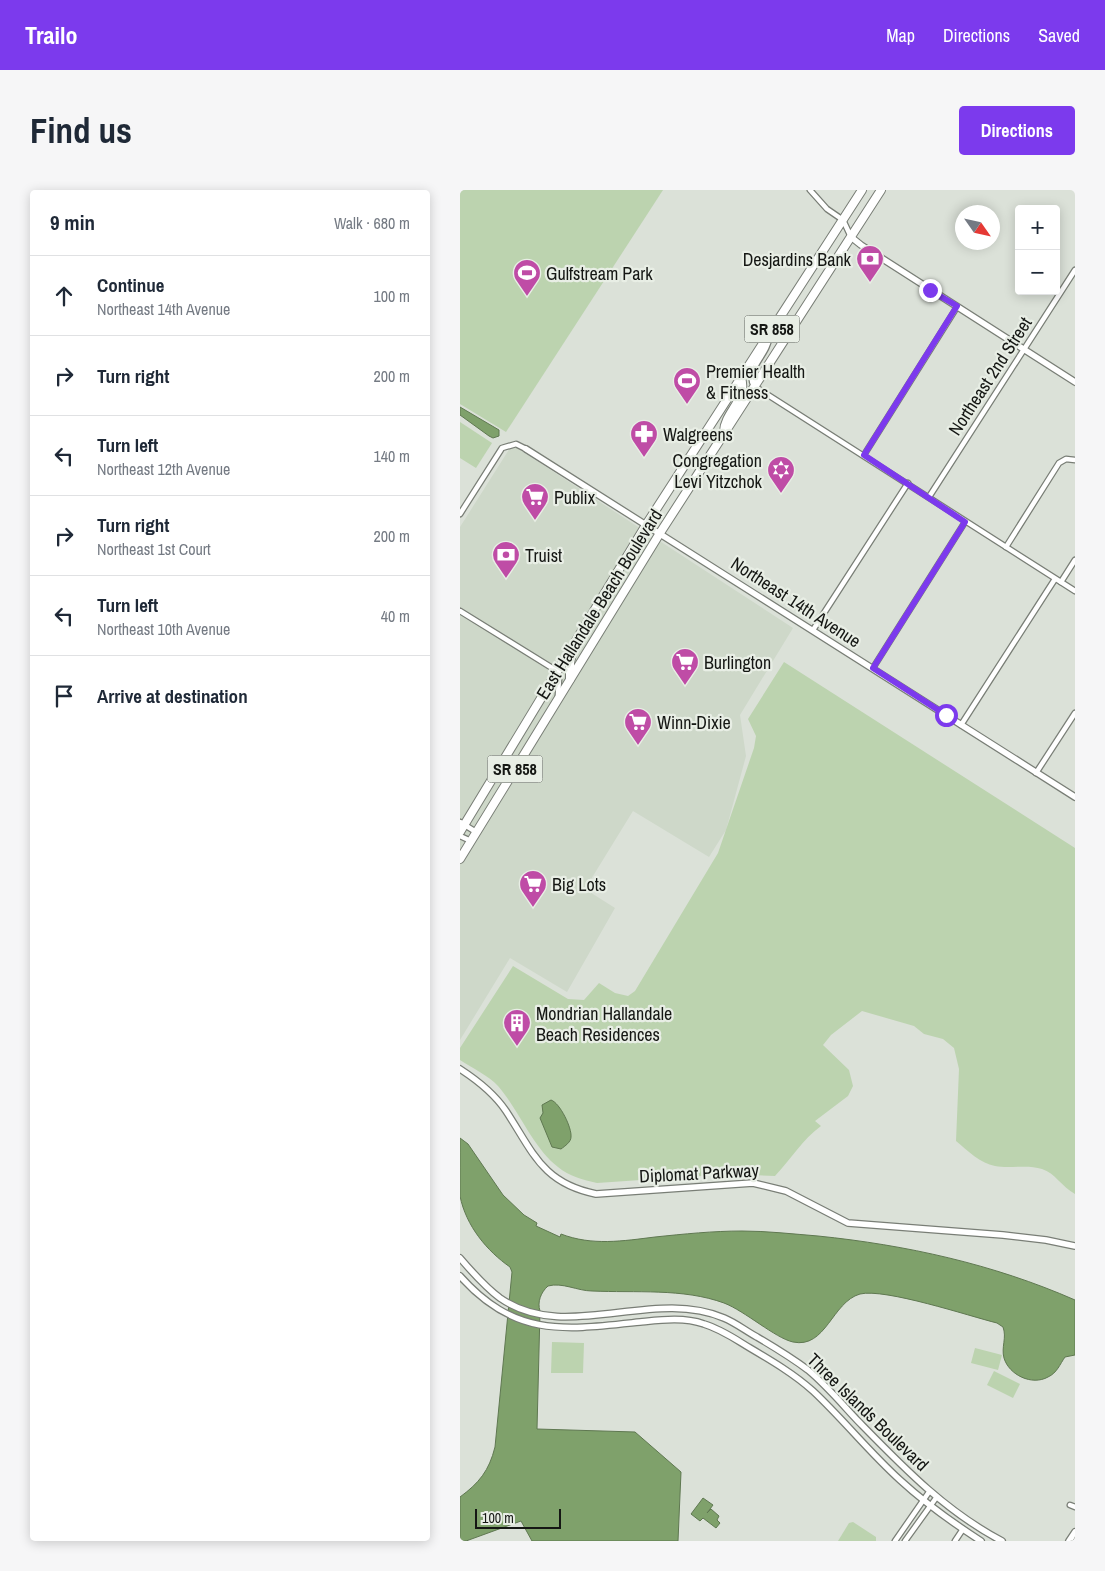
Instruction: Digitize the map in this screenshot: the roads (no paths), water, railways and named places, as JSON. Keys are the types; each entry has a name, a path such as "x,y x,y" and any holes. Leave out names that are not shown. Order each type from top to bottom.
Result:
{"main road":[{"name":"East Hallandale Beach Boulevard","path":"461,826 646,525 862,190"},
{"name":"East Hallandale Beach Boulevard","path":"460,859 660,533 880,190"},
{"path":"724,433 725,421 743,391 741,378"},
{"path":"570,678 570,663 575,642"}],"street":[{"path":"810,190 826,209 843,220 851,236 1075,382"},
{"name":"Northeast 2nd Street","path":"929,497 1075,270"},
{"path":"864,455 957,306"},
{"path":"770,331 767,348 751,377 754,386 1075,591"},
{"path":"460,514 502,448 516,444 526,449"},
{"name":"Northeast 14th Avenue","path":"526,449 814,630 1075,798"},
{"path":"1006,547 1059,463 1066,459 1075,460"},
{"path":"814,630 908,483"},
{"path":"873,668 965,522"},
{"path":"1061,582 1075,560"},
{"path":"961,725 1055,579"},
{"path":"460,611 557,671 559,679 556,702"},
{"path":"1036,773 1075,712"},
{"path":"461,826 476,832"},
{"path":"460,836 471,841"},
{"name":"Diplomat Parkway","path":"460,1069 494,1095 541,1166 552,1177 576,1190 596,1194 752,1183 786,1191 848,1222 1037,1239 1075,1246"},
{"name":"Three Islands Boulevard","path":"460,1258 501,1298 522,1310 550,1317 665,1307 696,1310 726,1319 808,1370 929,1492 968,1521 1002,1541"},
{"name":"Three Islands Boulevard","path":"460,1276 484,1300 500,1312 550,1328 577,1328 672,1319 702,1323 721,1330 772,1361 814,1391 877,1458 923,1500 981,1541"},
{"path":"772,1361 779,1351"},
{"path":"800,1380 808,1370"},
{"path":"895,1541 929,1492"},
{"path":"905,1541 936,1498"},
{"path":"956,1541 963,1529"},
{"path":"1069,1541 1075,1532"}],"place":[{"name":"Desjardins Bank","path":"870,283"},
{"name":"Gulfstream Park","path":"527,297"},
{"name":"Premier Health & Fitness","path":"687,405"},
{"name":"Walgreens","path":"644,458"},
{"name":"Congregation Levi Yitzchok","path":"781,494"},
{"name":"Publix","path":"535,521"},
{"name":"Truist","path":"506,579"},
{"name":"Burlington","path":"685,686"},
{"name":"Winn-Dixie","path":"638,746"},
{"name":"Big Lots","path":"533,908"},
{"name":"Mondrian Hallandale Beach Residences","path":"517,1047"}]}
